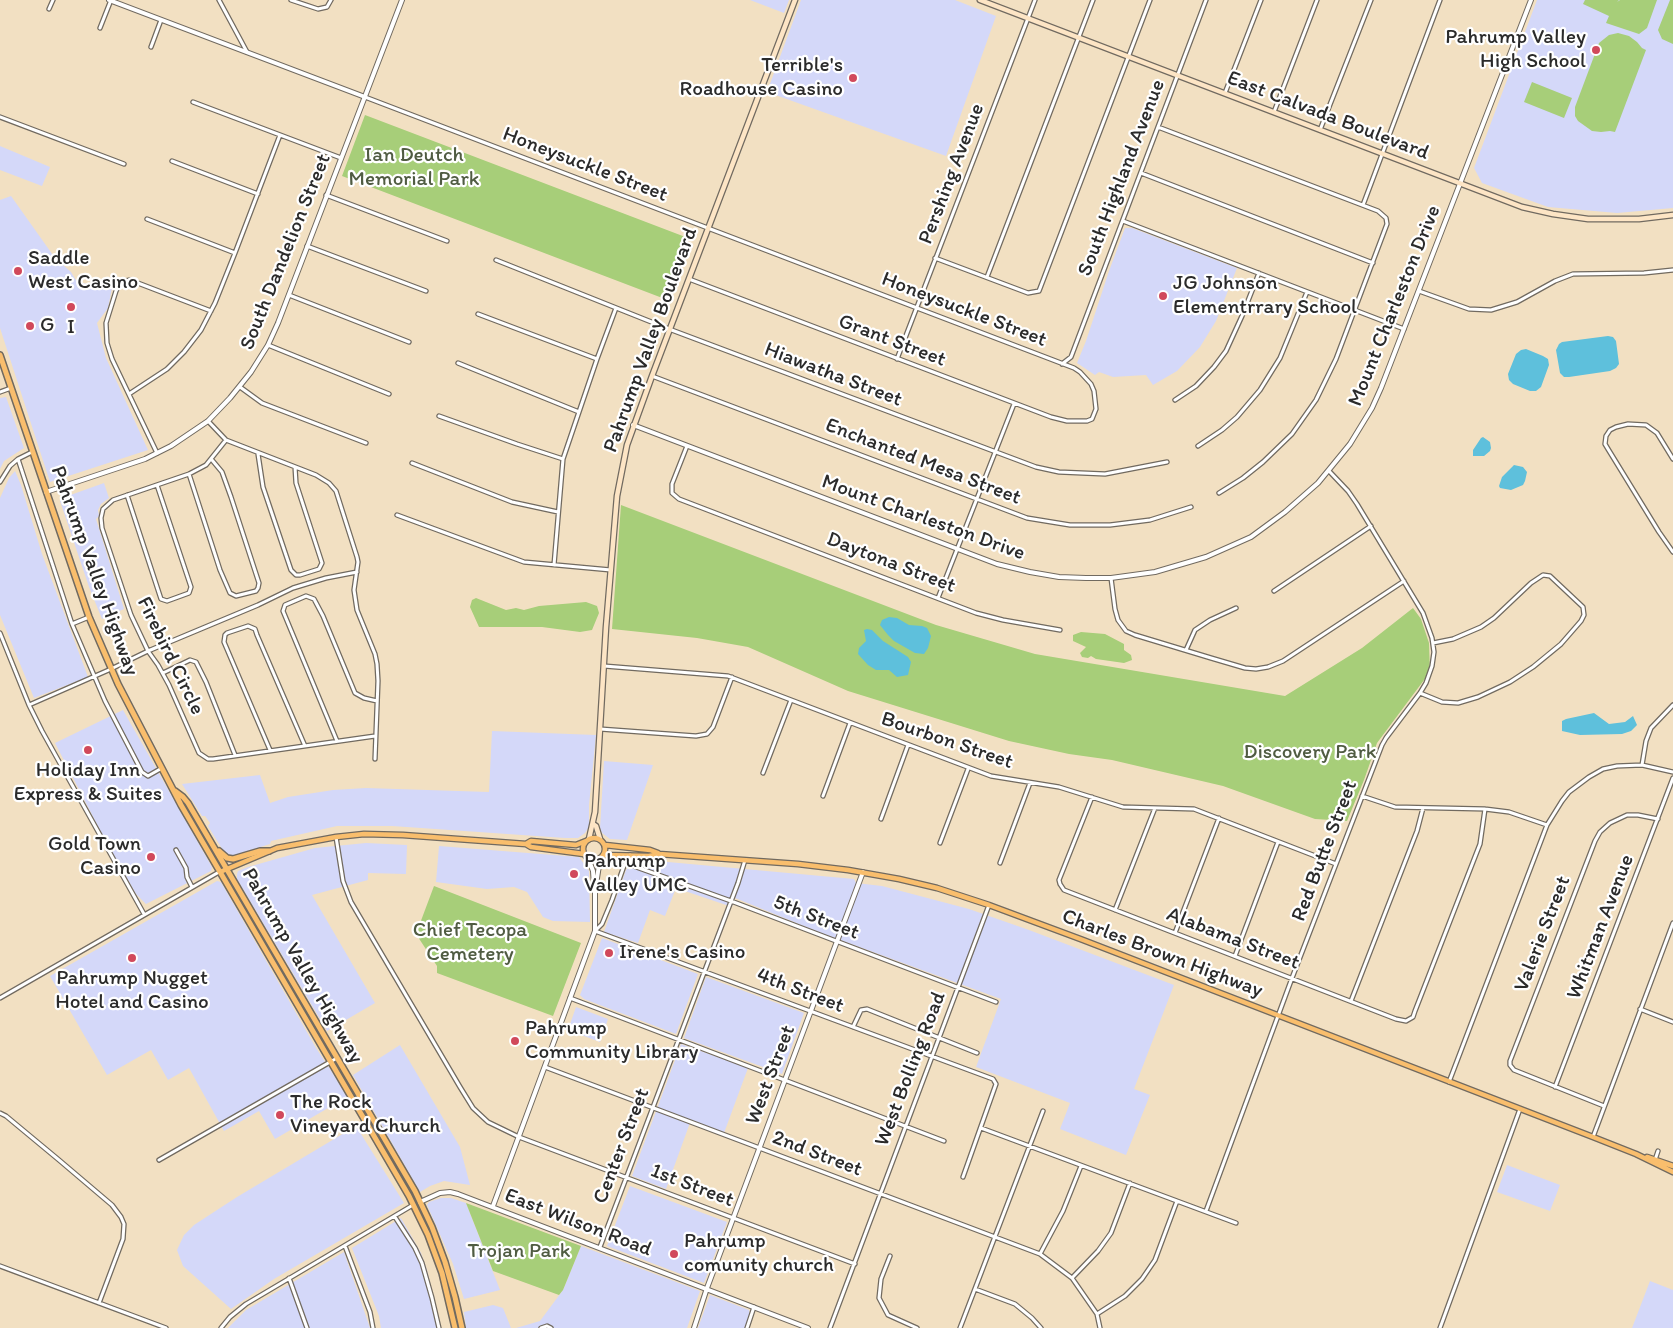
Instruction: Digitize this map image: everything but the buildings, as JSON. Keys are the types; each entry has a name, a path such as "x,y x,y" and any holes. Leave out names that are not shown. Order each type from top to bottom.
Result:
{"highway":[{"name":"Pahrump Valley Highway","path":"0,355 89,617 111,669 142,733 181,805 414,1205 428,1235 442,1273 455,1328"},
{"name":"Pahrump Valley Highway","path":"175,791 188,802 420,1202 438,1243 451,1280 462,1328"},
{"path":"214,848 225,857 231,859 260,851 269,851"},
{"path":"251,925 256,926 263,937 271,944"},
{"path":"393,1167 415,1199 420,1202"},
{"path":"414,1205 419,1207 438,1243"}],"main road":[{"name":"Pahrump Valley Boulevard","path":"588,840 593,824 619,480 627,445 669,329 795,0"},
{"name":"East Calvada Boulevard","path":"980,0 1522,206 1553,214 1612,220 1673,215"},
{"name":"Pahrump Valley Boulevard","path":"593,824 596,826 600,839"},
{"path":"220,872 269,851 303,842 364,834 405,835 526,844 530,847 584,854"},
{"path":"526,844 531,841 576,845 588,840 600,839 605,846 604,855 600,859 594,861 584,854 583,847 588,840"},
{"name":"Charles Brown Highway","path":"605,846 650,850 659,854"},
{"name":"Charles Brown Highway","path":"604,855 649,856 659,854 798,864 863,872 925,885 989,905 1654,1161 1673,1166"},
{"name":"Charles Brown Highway","path":"1654,1161 1673,1172"}],"street":[{"path":"50,9 53,0"},
{"path":"100,28 110,0"},
{"name":"Honeysuckle Street","path":"110,0 1062,364 1080,372 1087,378 1094,391 1096,409 1092,419 1087,421"},
{"path":"219,0 248,54"},
{"path":"291,0 312,8 326,7 331,0"},
{"name":"South Dandelion Street","path":"46,492 145,459 157,453 184,438 208,421 240,387 268,345 289,296 402,0"},
{"name":"Pershing Avenue","path":"897,359 1035,0"},
{"path":"987,277 1093,0"},
{"path":"936,258 1028,293 1037,292 1042,286 1150,0"},
{"name":"South Highland Avenue","path":"1062,364 1071,357 1206,0"},
{"path":"1225,93 1261,0"},
{"path":"1274,112 1317,0"},
{"path":"1320,130 1370,0"},
{"path":"1363,205 1440,0"},
{"name":"Mount Charleston Drive","path":"633,425 996,564 1030,572 1059,577 1111,578 1155,572 1189,563 1251,537 1302,498 1329,471 1350,444 1372,408 1531,0"},
{"path":"151,47 161,20"},
{"path":"193,102 341,158"},
{"path":"0,117 124,164"},
{"path":"1158,126 1378,211 1386,218 1385,230 1327,381 1306,416 1283,444 1263,462 1243,478 1219,493"},
{"path":"129,394 167,369 184,352 201,330 211,312 236,253 280,135"},
{"path":"172,161 258,194"},
{"path":"1141,173 1373,263"},
{"path":"326,195 447,241"},
{"path":"147,219 236,253"},
{"path":"1122,220 1404,329"},
{"path":"307,246 426,292"},
{"name":"Hiawatha Street","path":"496,260 669,329 1036,467 1082,474 1115,473 1167,462"},
{"path":"1419,291 1469,309 1491,310 1517,302 1555,281 1573,274 1644,273 1673,270"},
{"path":"1175,400 1200,382 1226,352 1259,273"},
{"name":"Grant Street","path":"688,279 1014,404 1067,421 1087,421"},
{"path":"157,453 112,359 106,337 108,314 119,285 124,280 130,280 211,312"},
{"path":"1198,446 1237,417 1260,390 1280,358 1307,292"},
{"path":"289,296 409,342"},
{"path":"554,566 563,459 616,308"},
{"path":"478,314 597,359"},
{"path":"268,345 389,394"},
{"path":"458,363 579,412"},
{"name":"Enchanted Mesa Street","path":"652,376 1027,518 1070,525 1090,526 1150,520 1191,507"},
{"path":"240,387 262,403 366,443"},
{"path":"0,392 11,388"},
{"path":"938,598 1014,404"},
{"path":"440,416 563,459"},
{"path":"208,421 226,440 316,475 333,486 357,556 354,600 377,664 375,759"},
{"path":"1673,459 1657,433 1646,425 1628,424 1610,430 1606,436 1605,444 1612,457 1673,552"},
{"name":"Firebird Circle","path":"226,440 212,460 190,474 126,495 105,505 100,523 131,615 148,651 163,672 199,753 208,759 375,736"},
{"name":"Daytona Street","path":"687,446 672,484 672,493 679,499 994,618 1060,630"},
{"path":"0,482 10,466 18,458 33,452"},
{"path":"258,454 262,487 291,570 296,575 300,575 319,569 322,563 296,482 295,467"},
{"path":"18,458 72,624 105,701 142,772 148,776 162,768"},
{"path":"190,474 220,570 230,593 236,596 256,591 259,583 224,477 212,460"},
{"path":"412,463 512,502 558,512"},
{"name":"Red Butte Street","path":"1206,1211 1292,978 1386,738 1420,693 1432,666 1433,643 1428,623 1371,526 1348,491 1329,471"},
{"path":"126,495 161,599 167,601 189,593 191,587 157,485"},
{"path":"397,515 505,557 524,562 611,570"},
{"path":"1274,591 1371,526"},
{"path":"29,705 148,651 249,610 293,588 326,578 357,572"},
{"path":"1420,693 1442,702 1458,703 1467,701 1510,682 1555,650 1576,628 1584,615 1583,607 1550,576 1539,576 1494,618 1481,627 1466,634 1433,643"},
{"path":"1111,578 1115,610 1123,629 1135,635 1245,668 1256,669 1268,667 1283,660 1404,581"},
{"path":"337,741 283,611 285,605 306,596 314,599 355,693 377,702"},
{"path":"1186,650 1195,630 1210,620 1236,608"},
{"path":"72,624 89,617"},
{"path":"270,750 224,642 225,635 248,626 255,629 305,746"},
{"path":"0,633 29,705 64,773 144,914"},
{"path":"163,672 190,660 196,662 235,755"},
{"name":"Bourbon Street","path":"604,666 720,674 732,677 968,769 991,776 1058,787 1123,807 1194,810 1336,864"},
{"path":"600,729 696,736 708,734 714,727 732,677"},
{"path":"763,773 791,700"},
{"path":"1642,764 1646,741 1651,728 1673,705"},
{"path":"823,796 850,723"},
{"path":"881,819 908,745"},
{"path":"1449,1082 1547,824 1569,792 1595,773 1617,766 1642,764 1673,772"},
{"path":"940,843 968,769"},
{"name":"Whitman Avenue","path":"1555,1087 1673,778"},
{"path":"1000,863 1030,783"},
{"path":"1362,796 1395,807 1485,809 1509,812 1547,824"},
{"name":"Alabama Street","path":"1092,797 1060,880 1060,886 1069,892 1400,1021 1408,1020 1415,1011 1480,844 1485,809"},
{"path":"1115,910 1155,808"},
{"path":"1351,1001 1417,831 1423,808"},
{"name":"Valerie Street","path":"1555,1087 1514,1070 1510,1065 1510,1061 1596,841 1602,830 1618,818 1627,815 1658,819"},
{"path":"1175,933 1219,818"},
{"name":"1st Street","path":"336,837 343,881 352,902 460,1087 473,1108 488,1122 519,1137 855,1264"},
{"path":"1234,956 1278,842"},
{"path":"176,850 186,868 187,877 192,887"},
{"path":"493,1206 570,998 596,932 602,924 625,863 630,855"},
{"path":"588,858 593,871 596,932"},
{"path":"595,890 600,859"},
{"name":"Center Street","path":"600,1247 746,860"},
{"name":"5th Street","path":"625,863 731,901 996,1002"},
{"path":"0,998 220,872"},
{"name":"West Street","path":"694,1328 707,1288 863,872"},
{"name":"West Bolling Road","path":"830,1328 989,905"},
{"path":"1593,1137 1673,923"},
{"name":"4th Street","path":"596,932 993,1080 996,1084 980,1128"},
{"path":"570,998 944,1141"},
{"path":"853,1027 858,1014 864,1008 977,1052"},
{"path":"1640,1009 1673,1022"},
{"path":"159,1160 337,1058"},
{"name":"2nd Street","path":"545,1067 1040,1254 1072,1278 1097,1314"},
{"path":"1555,1087 1604,1106"},
{"path":"1440,1328 1520,1109"},
{"path":"960,1328 1042,1111"},
{"path":"0,1112 112,1205 121,1217 124,1224 123,1239 99,1303"},
{"path":"963,1177 980,1128 1236,1223"},
{"path":"1654,1161 1658,1151"},
{"path":"1040,1254 1062,1211 1081,1166"},
{"path":"1072,1278 1098,1251 1111,1232 1130,1183"},
{"name":"East Wilson Road","path":"420,1202 437,1194 450,1192 493,1206 808,1328"},
{"path":"1100,1328 1097,1314 1125,1296 1142,1279 1155,1260 1177,1201"},
{"path":"221,1328 230,1317 246,1304 414,1205"},
{"path":"395,1216 422,1263 438,1328"},
{"path":"345,1246 370,1312 373,1328"},
{"path":"890,1256 881,1279 878,1298 888,1315 917,1328"},
{"path":"0,1266 166,1328"},
{"path":"289,1278 307,1328"},
{"path":"975,1289 1015,1304 1041,1328"},
{"path":"747,1328 754,1307"},
{"path":"541,1328 547,1326 551,1328"}],"shaded area":[{"path":"750,0 789,0 784,13"},
{"path":"801,0 955,0 996,16 946,156 767,92"},
{"name":"Pahrump Valley High School","path":"1537,0 1673,0 1673,208 1617,213 1548,207 1482,183 1474,168"},
{"path":"0,146 50,167 42,186 0,170"},
{"path":"11,196 55,258 71,272 77,282 112,288 108,308 97,323 106,358 148,450 50,482 0,328 0,200"},
{"name":"JG Johnson Elementrrary School","path":"1125,228 1132,228 1237,268 1216,321 1200,347 1177,371 1153,385 1146,375 1113,377 1099,372 1095,375 1077,363"},
{"path":"6,397 24,448 4,461 0,469 0,398"},
{"path":"15,471 42,554 88,677 34,698 0,615 0,498 9,478"},
{"path":"104,483 109,498 101,504 98,510 99,516 96,519 124,609 102,619 89,587 60,501 62,498"},
{"path":"123,710 212,867 211,871 146,904 136,894 107,844 55,743"},
{"path":"492,731 596,735 589,805 589,827 585,833 578,838 565,838 392,826 337,826 271,841 270,844 232,856 224,852 208,826 210,823 205,816 202,816 182,784 260,775 270,803 288,797 333,790 366,788 489,792"},
{"path":"604,761 653,765 627,840 610,839 602,833 600,828"},
{"path":"366,843 407,845 406,874 368,873 368,880 312,895 375,1003 327,1031 237,879 237,874 238,871 248,867 315,848"},
{"path":"439,846 579,857 589,871 590,922 553,921 543,917 527,892 514,887 487,889 436,882"},
{"path":"633,861 668,862 854,879 856,883 882,886 969,909 1174,985 1134,1089 1150,1095 1126,1155 1060,1129 1070,1103 976,1067 1001,999 821,933 735,898 732,907 676,888 665,916 650,910 638,943 604,932 626,870"},
{"path":"217,881 221,882 316,1048 347,1097 275,1139 259,1111 224,1131 189,1068 168,1080 151,1050 107,1075 50,976"},
{"path":"602,938 698,974 676,1034 584,999 580,995"},
{"path":"706,977 804,1013 782,1074 684,1038"},
{"path":"576,1007 608,1019 600,1042 568,1030"},
{"path":"681,1044 748,1068 724,1133 691,1120 666,1189 632,1176"},
{"path":"400,1045 460,1147 470,1185 444,1181 420,1192 353,1075"},
{"path":"356,1126 404,1203 274,1279 231,1309 183,1266 177,1250 184,1235 194,1225"},
{"path":"1507,1165 1560,1185 1550,1211 1497,1192"},
{"path":"630,1186 727,1222 704,1283 607,1246"},
{"path":"441,1198 451,1198 466,1203 500,1290 464,1299 453,1264 427,1205 429,1202"},
{"path":"401,1218 421,1253 441,1328 381,1328 379,1316 352,1248"},
{"path":"581,1246 700,1291 687,1328 516,1328 540,1321 563,1290"},
{"path":"344,1252 370,1328 228,1328 246,1310"},
{"path":"1650,1281 1673,1290 1673,1328 1632,1328"},
{"path":"710,1295 749,1310 750,1314 745,1328 698,1328"},
{"path":"493,1305 503,1308 511,1328 466,1328 464,1312"}],"green space":[{"path":"1585,0 1619,0 1617,2 1620,0 1657,0 1647,28 1639,34 1606,23 1609,16 1583,4"},
{"path":"1670,0 1673,0 1673,44 1662,39 1658,30"},
{"path":"1618,33 1629,36 1646,50 1615,132 1592,131 1578,121 1575,116 1575,107 1599,43 1609,35"},
{"path":"1532,82 1572,98 1564,118 1524,102"},
{"name":"Ian Deutch Memorial Park","path":"365,115 688,238 665,299 342,176"},
{"name":"Discovery Park","path":"621,505 936,625 1035,654 1285,696 1362,648 1413,608 1421,619 1429,643 1430,672 1377,743 1347,821 1315,819 1223,786 1112,760 1069,754 1009,741 848,691 748,647 697,638 612,629"},
{"path":"476,598 506,610 516,608 524,610 539,606 586,602 597,606 599,613 592,630 580,632 542,627 479,627 470,607 472,600"},
{"path":"1081,632 1105,634 1124,644 1124,650 1131,655 1132,660 1124,663 1096,659 1091,656 1088,658 1082,657 1080,653 1086,647 1073,641 1073,635"},
{"name":"Chief Tecopa Cemetery","path":"434,886 581,943 553,1016 437,973 437,966 416,934"},
{"name":"Trojan Park","path":"466,1203 581,1246 563,1290 559,1295 493,1271"}],"water":[{"path":"1608,336 1613,337 1616,341 1619,364 1616,368 1610,371 1569,377 1564,377 1560,373 1556,350 1559,344"},
{"path":"1526,349 1548,359 1549,365 1541,387 1536,391 1530,391 1513,384 1509,380 1508,374 1516,354"},
{"path":"1483,437 1490,442 1490,451 1484,456 1473,456 1473,450"},
{"path":"1514,465 1523,467 1527,472 1523,485 1511,490 1500,488 1502,477"},
{"path":"889,617 897,618 909,625 927,628 931,636 928,648 924,654 915,653 894,641 888,635 880,625 882,620"},
{"path":"864,630 872,630 883,641 908,657 911,662 908,675 897,677 889,670 876,670 868,665 858,654 859,648 866,641"},
{"path":"1594,713 1609,724 1625,722 1633,716 1637,725 1631,731 1622,734 1580,735 1562,731 1562,721"}],"place":[{"name":"Pahrump Valley High School","path":"1596,50"},
{"name":"Terrible's Roadhouse Casino","path":"853,78"},
{"name":"Saddle West Casino","path":"18,271"},
{"name":"JG Johnson Elementrrary School","path":"1163,296"},
{"name":"I","path":"71,307"},
{"name":"G","path":"30,326"},
{"name":"Holiday Inn Express & Suites","path":"88,750"},
{"name":"Gold Town Casino","path":"151,857"},
{"name":"Pahrump Valley UMC","path":"574,874"},
{"name":"Irene's Casino","path":"609,953"},
{"name":"Pahrump Nugget Hotel and Casino","path":"132,958"},
{"name":"Pahrump Community Library","path":"515,1041"},
{"name":"The Rock Vineyard Church","path":"280,1115"},
{"name":"Pahrump comunity church","path":"674,1254"}]}
